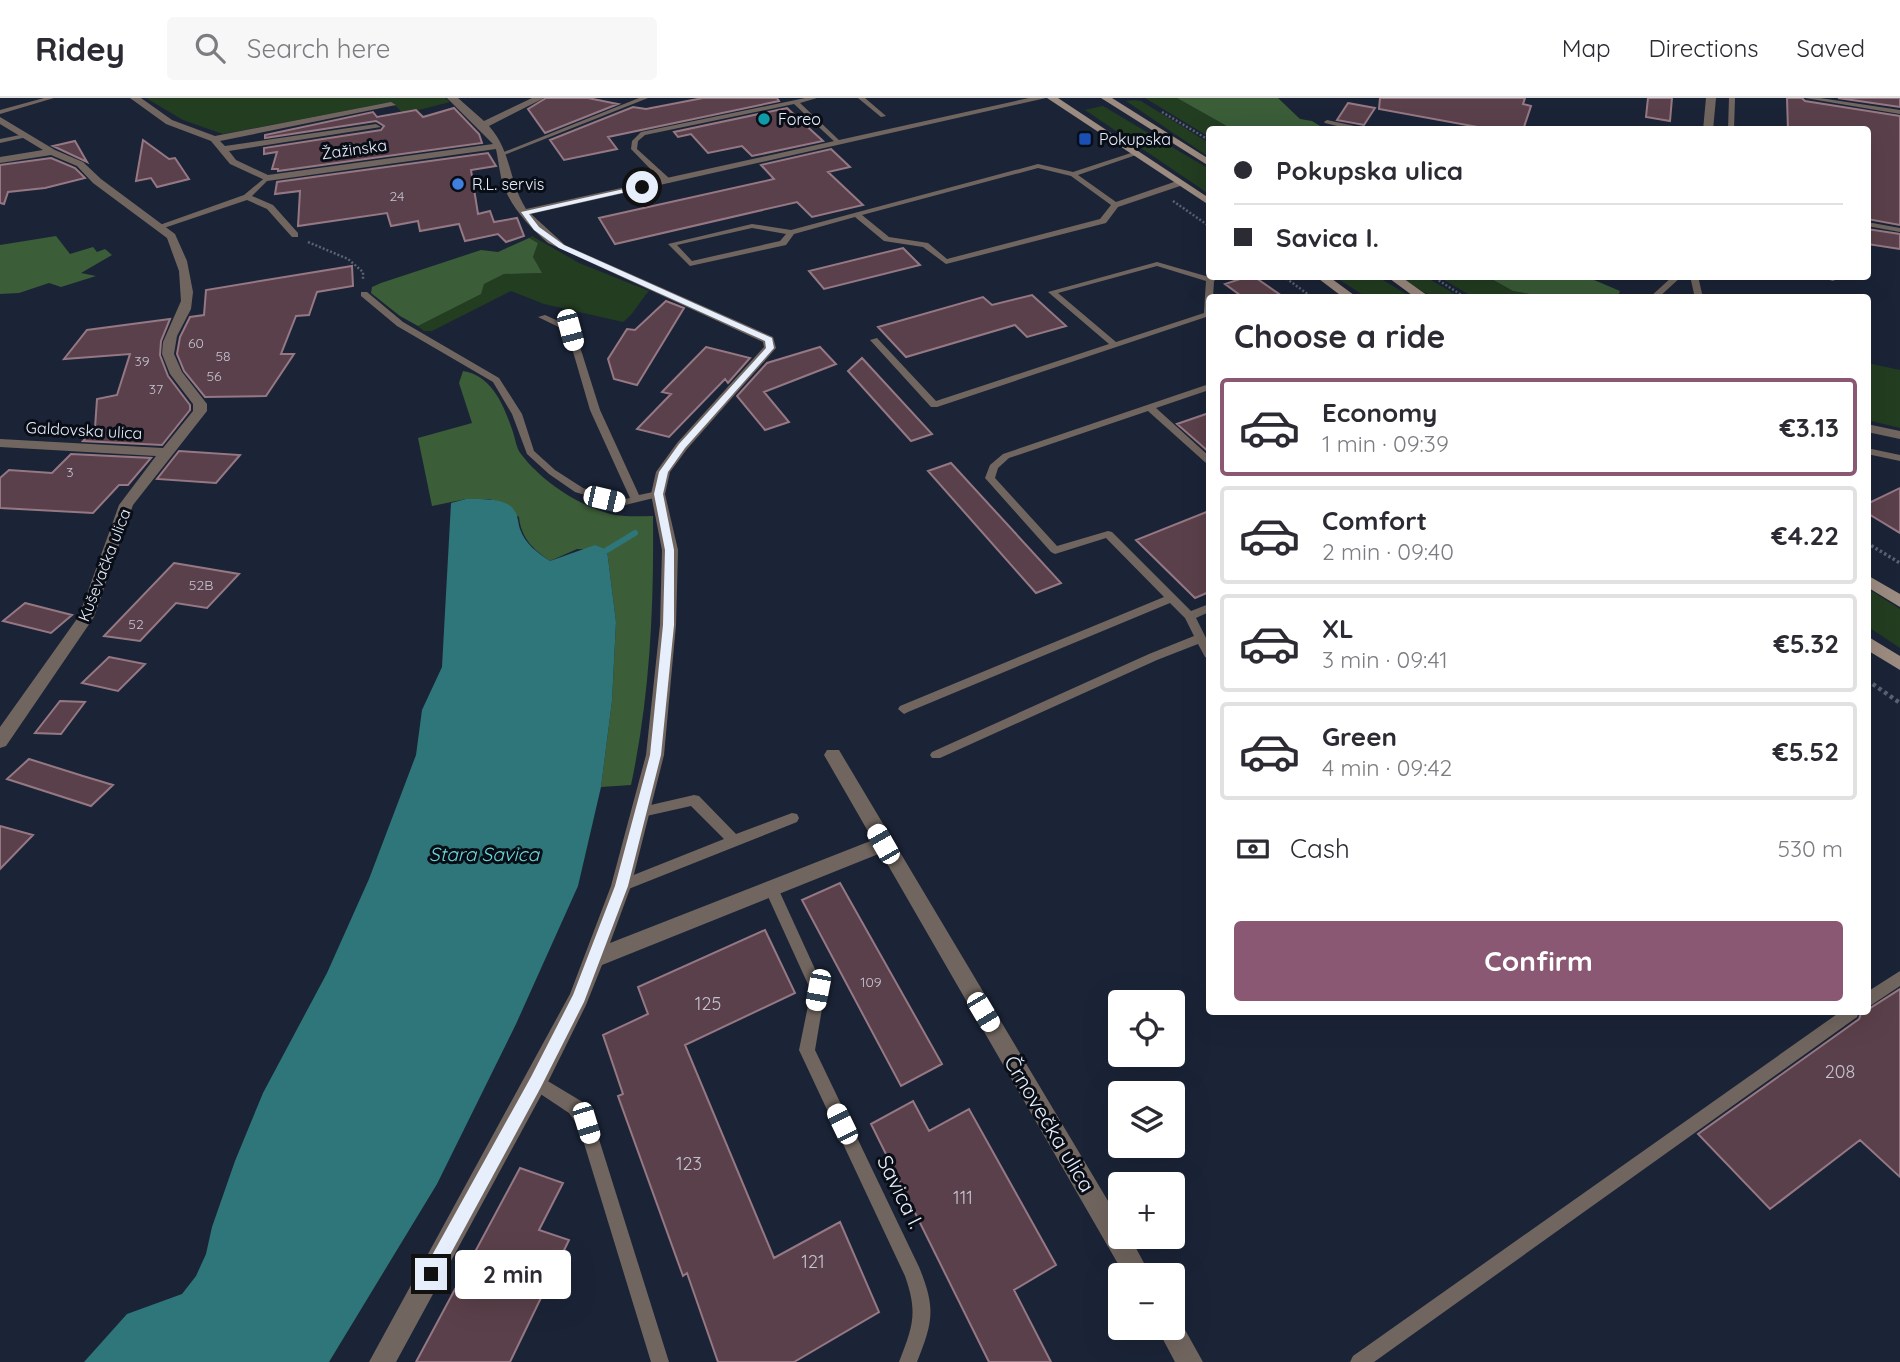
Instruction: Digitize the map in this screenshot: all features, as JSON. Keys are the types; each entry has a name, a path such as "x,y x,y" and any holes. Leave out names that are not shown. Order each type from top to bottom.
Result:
{"main road":[{"path":"1052,98 1206,200"},
{"path":"1106,98 1206,161"},
{"path":"1326,280 1346,294"},
{"path":"1397,280 1419,294"},
{"path":"1871,583 1900,601"},
{"path":"1871,645 1900,664"}],"street":[{"path":"135,98 169,122 214,139 233,162 267,178"},
{"path":"382,1362 536,1082 579,998 621,886 656,755 668,625 670,550 658,494 663,472 682,446 770,348 769,340 561,247 536,228 506,179 501,150 482,126 452,98"},
{"path":"482,126 539,98"},
{"path":"525,212 1041,98"},
{"path":"1708,126 1711,98"},
{"name":"Žažinska","path":"214,139 391,105"},
{"name":"Kuševačka ulica","path":"0,120 52,152 80,164 97,181 171,236 183,259 186,307 169,341 167,351 170,362 200,404 200,411 126,505 79,631 0,741"},
{"name":"Žažinska","path":"223,149 376,127"},
{"name":"Žažinska","path":"267,178 501,150"},
{"path":"0,160 52,152"},
{"path":"1871,429 1900,435"},
{"name":"Galdovska ulica","path":"0,443 166,452"},
{"name":"Črnovečka ulica","path":"833,755 1131,1263"},
{"path":"593,959 883,844"},
{"path":"1177,1340 1190,1362"}],"lane":[{"path":"0,111 51,98"},
{"path":"501,150 645,98"},
{"path":"667,181 634,149 635,141 643,133 814,98"},
{"path":"860,98 883,116"},
{"path":"1731,98 1731,126"},
{"path":"1808,98 1900,112"},
{"path":"795,102 839,143"},
{"path":"1327,122 1346,126"},
{"path":"0,141 25,136"},
{"path":"1073,174 1137,153"},
{"path":"791,232 783,243 690,264 671,243 752,226 791,232 1038,166 1073,174 1115,205"},
{"path":"158,228 247,197 267,178"},
{"path":"856,214 887,239 925,245 946,262 1102,221 1115,205 1180,183"},
{"path":"247,197 271,207 295,234"},
{"path":"1871,225 1900,230"},
{"path":"1115,345 1052,292 1157,264 1206,276"},
{"path":"1658,294 1673,280"},
{"path":"364,294 400,324 496,380 517,414 530,452 552,472 579,490 621,503 658,494"},
{"path":"874,340 934,405 1206,315"},
{"path":"542,317 570,330 595,410 636,500"},
{"path":"1206,388 1006,456 993,467 990,478 1055,550 1108,534 1189,617 1206,650"},
{"path":"1150,408 1206,458"},
{"path":"1871,452 1900,458"},
{"path":"904,709 1170,600"},
{"path":"1189,617 1206,609"},
{"path":"936,755 1199,639"},
{"path":"642,811 694,800 735,842"},
{"path":"621,886 792,818"},
{"name":"Savica I.","path":"772,890 818,990 807,1050 913,1273 925,1304 921,1329 908,1362"},
{"path":"1871,998 1900,978"},
{"path":"1359,1362 1848,1015"},
{"path":"536,1082 575,1107 586,1123 660,1362"}],"path":[{"path":"1152,105 1206,138"},
{"path":"295,234 348,259 363,272 364,294"},
{"path":"1288,280 1308,294"},
{"path":"1438,280 1460,294"},
{"path":"1871,545 1900,563"},
{"path":"1871,683 1900,702"}],"shaded area":[{"path":"146,98 445,98 450,102 403,114 396,106 387,103 223,134 183,120"},
{"path":"1145,98 1177,98 1227,126 1206,126 1206,135"},
{"path":"1177,98 1278,98 1300,119 1320,126 1227,126"},
{"path":"1126,101 1141,101 1206,141 1206,155"},
{"path":"1103,106 1206,167 1206,192 1085,110"},
{"path":"56,236 70,254 93,247 97,252 105,249 112,255 81,273 96,276 61,287 49,283 19,293 0,294 0,245"},
{"path":"532,236 579,263 649,291 623,322 544,304 511,291 432,331 424,331 418,326 480,294 484,284 504,274 541,273 533,257 538,243 529,238"},
{"path":"529,238 538,243 533,257 542,273 504,274 484,284 481,294 418,326 400,316 371,293 372,287 381,283 481,250 498,252"},
{"path":"1340,280 1383,280 1406,294 1361,294"},
{"path":"1404,280 1431,280 1455,294 1427,294"},
{"path":"1444,280 1493,280 1513,291 1530,294 1468,294"},
{"path":"1493,280 1594,280 1620,291 1619,294 1530,294 1513,291"},
{"path":"1871,364 1900,370 1900,428 1871,421"},
{"path":"463,371 482,379 495,392 505,410 519,452 551,484 602,512 620,516 653,516 650,651 643,718 631,785 601,787 612,701 616,622 607,550 577,549 550,561 529,542 522,531 519,517 490,499 466,499 432,506 418,438 472,423 459,383"},
{"path":"1871,591 1900,609 1900,648 1871,629"}],"water":[{"name":"Stara Savica","path":"466,499 494,500 509,505 516,513 525,539 550,561 595,545 607,550 616,622 612,701 601,787 578,886 516,1024 437,1184 329,1362 84,1362 127,1314 182,1294 196,1276 206,1254 212,1227 235,1161 263,1093 327,973 369,879 416,755 422,710 442,667 451,503"}],"building":[{"path":"546,98 588,98 618,104 545,133 528,109"},
{"path":"703,98 777,98 779,101 608,137 617,149 564,160 550,140 633,107 646,109"},
{"path":"1380,98 1525,98 1523,104 1531,106 1524,126 1472,126 1379,109"},
{"path":"1648,98 1672,98 1670,121 1646,117"},
{"path":"1787,98 1802,98 1805,101 1900,116 1900,225 1871,220 1871,126 1788,126"},
{"path":"1838,98 1900,98 1900,107"},
{"path":"1348,103 1375,108 1364,125 1337,120"},
{"path":"454,108 479,134 482,143 278,171 272,169 277,152 264,154 264,148 381,130 384,126 376,121 265,138 265,135 373,112 377,117 416,110 423,117"},
{"name":"Foreo","path":"787,108 823,141 752,156 742,146 708,153 691,134 678,137 674,132"},
{"path":"143,140 169,159 175,158 189,179 157,187 151,178 136,181"},
{"path":"75,141 87,162 53,146"},
{"path":"831,149 850,167 828,172 863,205 812,217 797,202 615,244 599,218 774,179 761,165"},
{"path":"488,153 496,166 471,170 478,214 490,211 494,222 517,218 524,236 506,242 498,234 465,241 459,224 420,231 418,221 391,226 387,213 298,226 300,191 275,194 277,182"},
{"path":"51,158 75,168 85,178 45,188 8,192 4,204 0,203 0,165"},
{"path":"1871,230 1900,234 1900,249 1871,245"},
{"path":"903,248 920,265 824,289 809,271"},
{"path":"352,266 353,286 317,292 309,315 296,316 281,354 294,354 266,396 205,397 184,371 177,354 180,337 190,317 204,315 206,290"},
{"path":"1237,280 1259,280 1279,294 1239,294 1225,284"},
{"path":"1032,295 1066,326 1027,337 1015,325 906,357 878,327 983,297 992,305"},
{"path":"666,301 684,308 637,385 614,379 608,359 627,329 635,330"},
{"path":"170,319 161,341 160,355 168,376 190,405 190,410 162,445 83,441 95,428 97,399 117,395 130,354 64,359 87,330"},
{"path":"706,347 750,358 728,383 725,379 669,437 637,429 671,394 662,392"},
{"path":"820,347 836,364 764,392 789,422 765,430 737,396 767,363"},
{"path":"862,358 932,434 911,441 848,371"},
{"path":"1206,414 1206,449 1177,424"},
{"path":"179,451 240,455 216,483 157,479"},
{"path":"71,454 151,458 128,485 119,485 93,513 0,508 0,478 9,470 52,473"},
{"path":"951,463 1061,583 1036,593 928,471"},
{"path":"1900,488 1900,533 1871,515 1871,502"},
{"path":"1206,512 1206,593 1195,598 1136,540"},
{"path":"174,563 239,574 207,608 176,603 140,641 104,636"},
{"path":"25,603 72,615 51,633 3,621"},
{"path":"109,657 145,664 118,691 82,683"},
{"path":"60,701 85,702 61,734 35,733"},
{"path":"29,759 113,785 91,806 7,779"},
{"path":"0,826 33,835 0,869"},
{"path":"840,883 942,1064 901,1086 802,900"},
{"path":"765,930 795,993 685,1045 774,1258 840,1222 879,1312 794,1362 718,1362 687,1273 683,1276 618,1096 623,1094 603,1035 648,1014 638,987"},
{"path":"1900,989 1900,1177 1860,1140 1770,1209 1698,1134 1859,1019 1861,1015 1871,1015 1871,1008"},
{"path":"913,1101 929,1131 969,1109 1056,1265 1014,1290 1051,1362 989,1362 871,1124"},
{"path":"520,1168 563,1183 539,1230 569,1240 510,1362 416,1362"}],"waterway":[{"path":"607,550 635,533"}],"place":[{"name":"Foreo","path":"764,119"},
{"name":"Pokupska","path":"1085,139"},
{"name":"R.L. servis","path":"458,184"}],"route":[{"path":"431,1274 579,998 621,886 656,755 668,625 670,550 658,494 663,472 682,446 770,348 769,340 561,247 536,228 525,212 642,187"}]}
